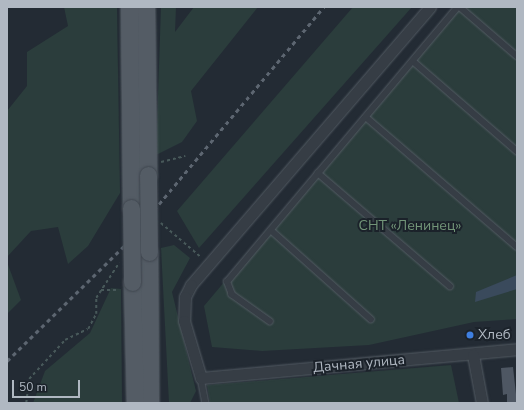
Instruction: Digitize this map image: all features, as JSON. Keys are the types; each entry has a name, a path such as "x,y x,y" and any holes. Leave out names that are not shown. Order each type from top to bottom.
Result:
{"main road":[{"path":"129,7 134,403"},
{"path":"146,7 150,403"}],"street":[{"path":"201,378 183,311 191,285 210,265 430,7"},
{"name":"Дачная улица","path":"201,378 473,355 517,349"},
{"path":"473,355 482,403"}],"lane":[{"path":"270,322 232,295 226,282 459,7 517,56"},
{"path":"413,61 517,151"},
{"path":"366,117 517,247"},
{"path":"318,173 450,286"},
{"path":"271,230 371,319"},
{"path":"201,378 206,403"}],"path":[{"path":"148,170 185,156"},
{"path":"158,227 163,222 210,265"},
{"path":"26,403 29,379 65,340 88,329 96,314 101,290 121,261"},
{"path":"101,290 132,286"}],"green space":[{"path":"64,7 117,7 120,193 88,246 68,264 58,227 31,231 7,257 7,111 27,86 27,52 68,26"},
{"path":"161,7 176,7 175,32 194,7 258,7 191,91 197,121 182,142 156,155"},
{"path":"353,7 412,7 199,248 177,211"},
{"name":"СНТ «Ленинец»","path":"456,7 517,7 517,319 474,322 369,345 262,351 212,347 204,306"},
{"path":"174,245 190,258 172,292 196,391 190,403 169,403 161,248"},
{"path":"7,262 21,300 7,314"},
{"path":"111,288 121,289 122,403 33,403 45,371 90,333"},
{"path":"451,365 459,403 210,403 207,385"}],"water":[{"path":"517,275 517,289 475,302 476,292"}],"building":[{"path":"513,367 517,403 507,403 507,394 503,395 501,368"}],"railway":[{"path":"7,361 123,247 324,7"}],"place":[{"name":"Хлеб","path":"470,335"}]}
